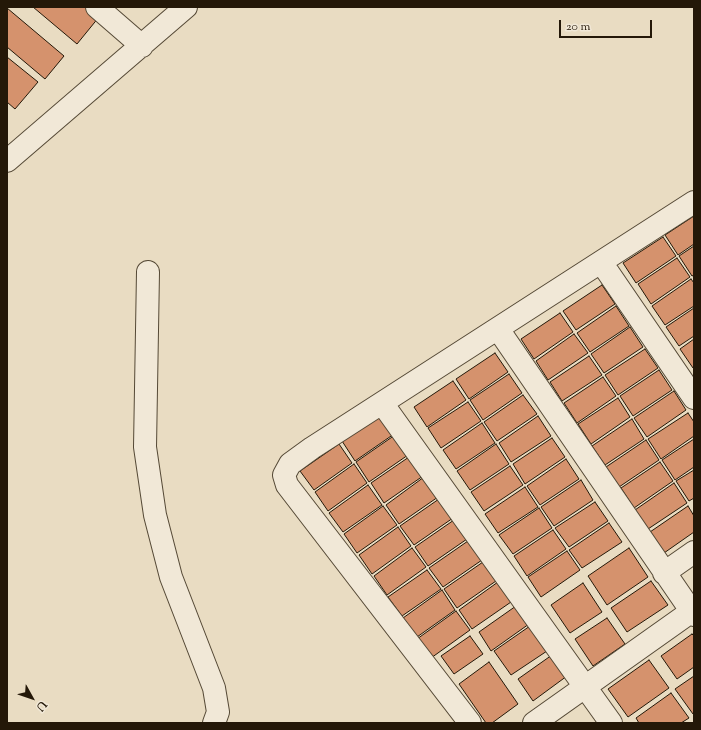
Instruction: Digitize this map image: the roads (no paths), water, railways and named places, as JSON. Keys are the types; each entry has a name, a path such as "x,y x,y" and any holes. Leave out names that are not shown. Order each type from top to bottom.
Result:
{"street":[{"path":"97,7 142,46"},
{"path":"7,161 186,7"},
{"path":"470,723 286,485 284,475 290,464 694,202"},
{"path":"601,262 694,398"},
{"path":"148,272 145,447 155,516 171,577 214,688 218,712 214,723"},
{"path":"498,329 664,573 693,613 585,686 534,723"},
{"path":"382,403 611,723"},
{"path":"664,573 694,552"}]}
